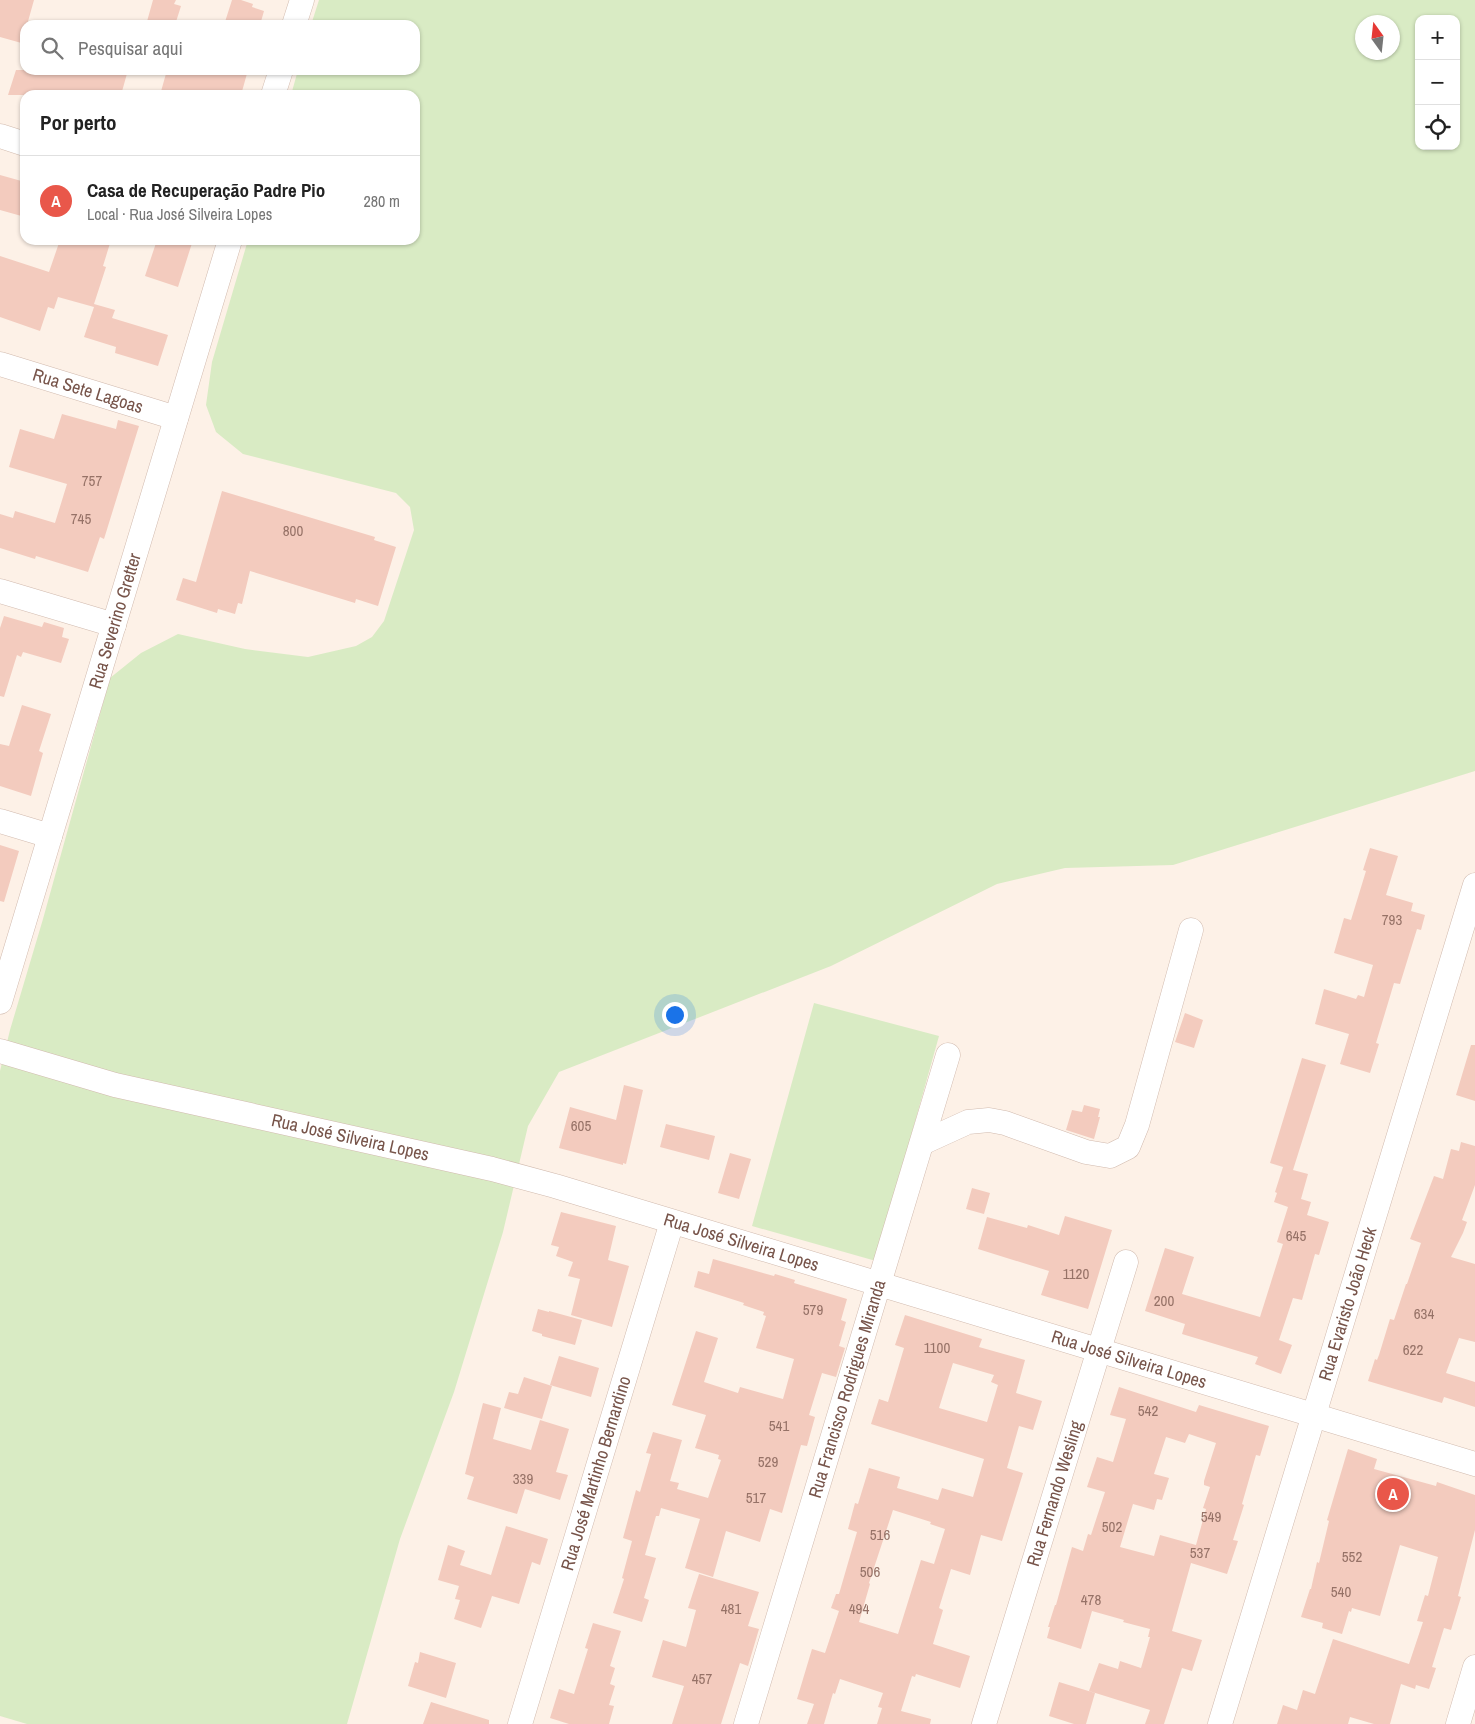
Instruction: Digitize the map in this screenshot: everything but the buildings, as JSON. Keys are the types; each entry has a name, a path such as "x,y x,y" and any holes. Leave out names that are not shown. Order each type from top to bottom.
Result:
{"street":[{"path":"296,20 302,0"},
{"path":"275,90 279,75"},
{"path":"0,136 20,142"},
{"name":"Rua Severino Gretter","path":"0,1002 228,245"},
{"name":"Rua Sete Lagoas","path":"0,364 176,418"},
{"path":"0,591 114,625"},
{"path":"0,821 50,836"},
{"name":"Rua Evaristo João Heck","path":"1220,1724 1475,885"},
{"path":"922,1142 968,1122 988,1120 1005,1123 1086,1152 1110,1156 1128,1147 1137,1125 1191,930"},
{"name":"Rua José Silveira Lopes","path":"0,1051 115,1085 492,1169 554,1186 1475,1464"},
{"name":"Rua Francisco Rodrigues Miranda","path":"746,1724 948,1055"},
{"name":"Rua José Martinho Bernardino","path":"520,1724 672,1222"},
{"name":"Rua Fernando Wesling","path":"984,1724 1126,1262"},
{"path":"1458,1724 1475,1667"}],"green space":[{"path":"319,0 1475,0 1475,771 1173,865 1065,868 997,884 831,966 559,1072 528,1126 503,1232 454,1392 400,1539 347,1724 27,1724 0,1716 0,1071 110,678 141,653 178,634 245,649 308,657 356,646 372,637 384,621 414,530 410,507 396,493 243,454 216,432 206,405 212,362 247,245 420,245 420,90 292,90 297,75 420,75 420,20 313,20"},
{"path":"814,1003 939,1036 876,1261 752,1226"}],"place":[{"name":"Casa de Recuperação Padre Pio","path":"1393,1494"}]}
